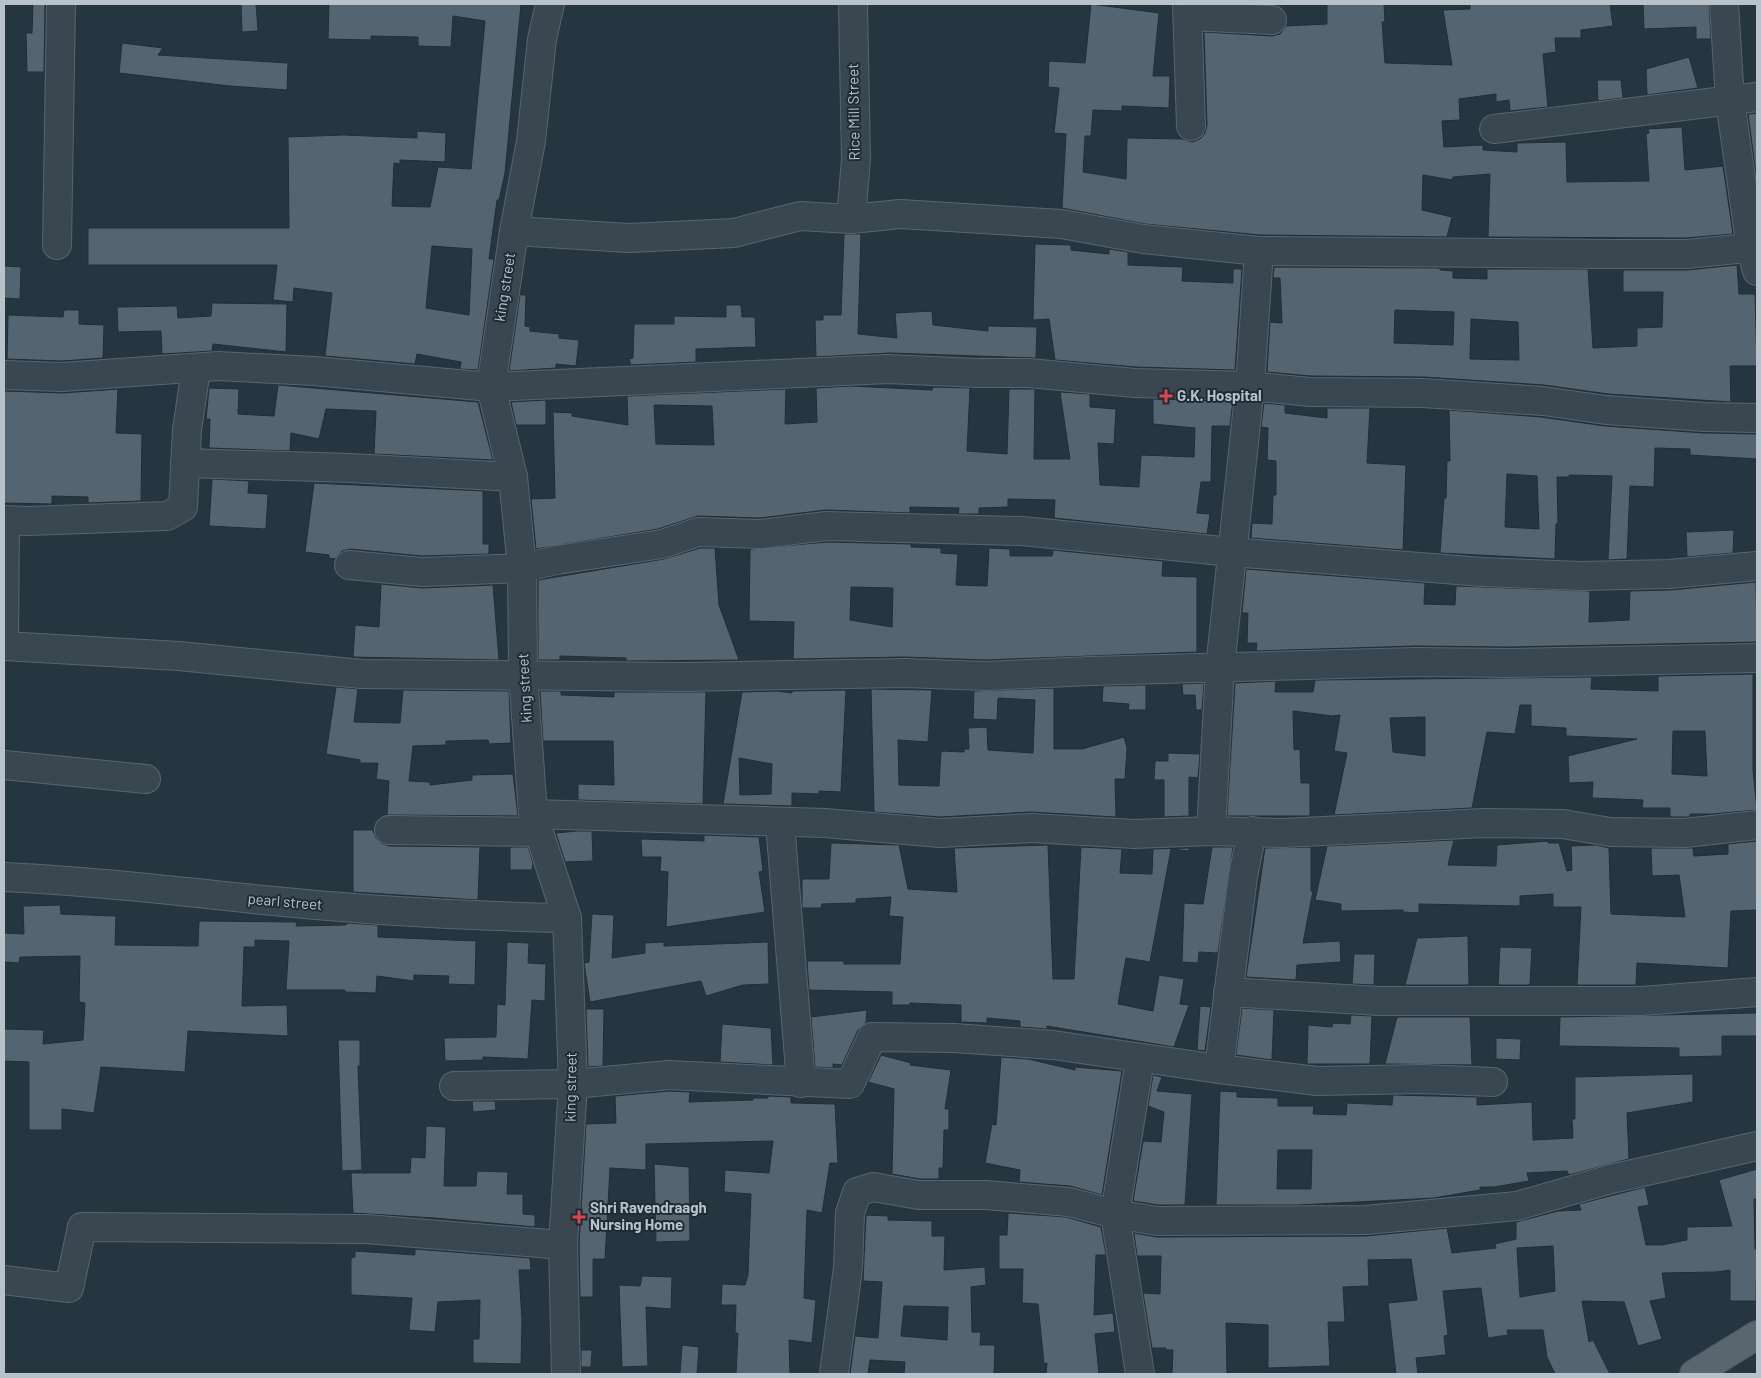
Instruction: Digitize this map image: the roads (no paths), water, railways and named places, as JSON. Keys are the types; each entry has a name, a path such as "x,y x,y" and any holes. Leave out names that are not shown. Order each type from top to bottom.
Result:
{"main road":[{"path":"1708,1370 1757,1335"}],"street":[{"path":"57,245 60,4"},
{"name":"king street","path":"550,4 542,39 531,141 514,231 491,387 513,478 522,568 523,674 535,823 567,918 573,1084 563,1245 572,1373"},
{"name":"Rice Mill Street","path":"851,219 856,159 853,4"},
{"path":"514,231 630,238 734,233 800,216 851,219 900,214 1062,224 1142,239 1259,251 1755,255 1730,101 1724,4"},
{"path":"1191,126 1187,10 1272,20"},
{"path":"1494,129 1757,97"},
{"path":"1211,831 1220,668 1250,386 1259,251"},
{"path":"4,375 62,377 218,366 314,371 491,387 888,368 978,373 1029,373 1135,383 1250,386 1310,392 1433,394 1542,401 1606,410 1705,417 1757,418"},
{"path":"196,368 187,430 183,508 167,516 28,521 4,520 4,646 179,656 361,674 686,677 905,673 985,676 1090,670 1414,662 1510,663 1757,658"},
{"path":"185,463 350,468 513,478"},
{"path":"349,565 422,572 522,568 557,560 662,544 698,532 761,534 826,526 1022,531 1232,552 1482,572 1581,576 1669,574 1757,566"},
{"path":"4,765 146,779"},
{"path":"389,830 535,823 825,823 940,833 1032,828 1134,834 1211,831 1283,833 1494,823 1563,824 1610,832 1685,833 1757,824"},
{"path":"780,823 802,1083"},
{"path":"1219,1069 1244,876 1252,831"},
{"name":"pearl street","path":"4,877 141,886 254,899 377,910 488,917 567,918"},
{"path":"1228,992 1379,1001 1642,1001 1757,992"},
{"path":"454,1086 573,1084 669,1075 850,1084 872,1037 954,1038 1023,1043 1317,1081 1422,1079 1493,1082"},
{"path":"1140,1059 1115,1214 1140,1374"},
{"path":"834,1374 848,1268 850,1213 857,1192 873,1187 919,1195 986,1194 1069,1202 1115,1214 1176,1221 1366,1220 1517,1206 1611,1179 1757,1146"},
{"path":"4,1280 69,1288 82,1227 366,1229 563,1245"}],"place":[{"name":"G.K. Hospital","path":"1166,396"},
{"name":"Shri Ravendraagh Nursing Home","path":"579,1217"}]}
